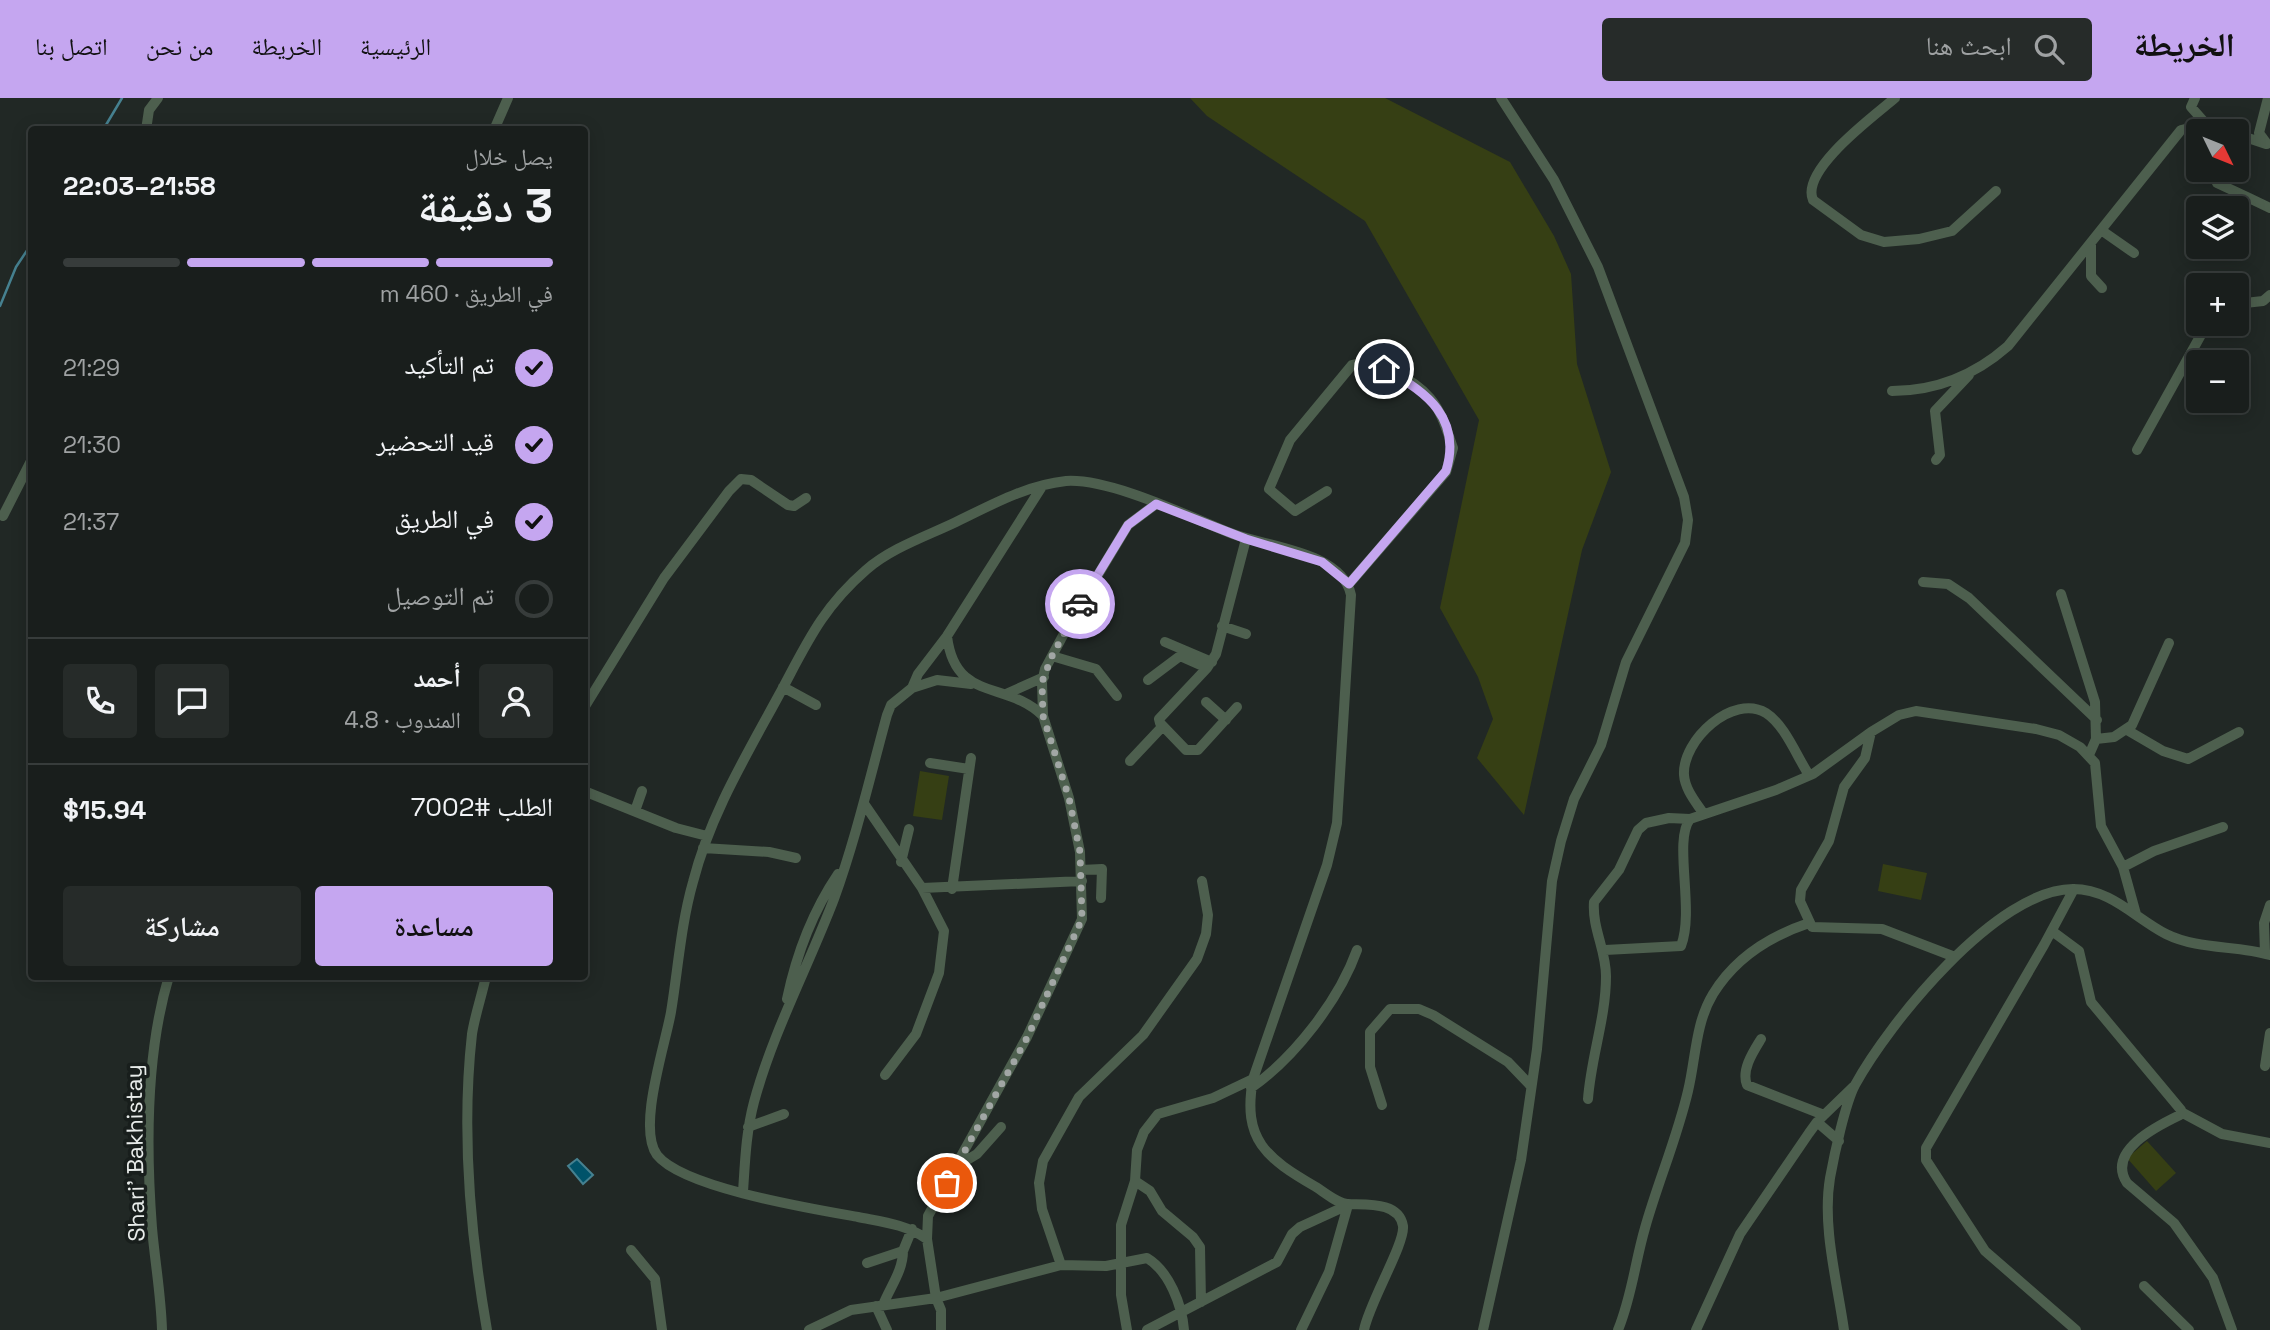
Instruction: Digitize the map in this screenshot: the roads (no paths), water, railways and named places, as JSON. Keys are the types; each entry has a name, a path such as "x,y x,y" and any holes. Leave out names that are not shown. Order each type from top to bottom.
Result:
{"street":[{"path":"147,126 149,110 158,98"},
{"path":"496,126 508,98"},
{"path":"1483,1330 1521,1160 1552,881 1561,841 1574,799 1601,745 1626,663 1685,543 1688,520 1684,497 1598,267 1554,180 1501,98"},
{"path":"1895,98 1843,144 1820,169 1812,186 1813,200 1861,235 1884,243 1919,239 1952,231 1996,191"},
{"path":"2268,98 2259,133 2269,145"},
{"path":"2193,102 2203,119"},
{"path":"1892,391 1936,387 1974,370 2008,346 2181,130 2193,102"},
{"path":"2181,130 2186,129"},
{"path":"2249,138 2269,145"},
{"path":"2217,183 2245,196"},
{"path":"2249,198 2270,208"},
{"path":"2101,230 2134,253"},
{"path":"2091,243 2091,276 2102,288"},
{"path":"2249,302 2263,301 2270,295"},
{"path":"2137,450 2200,336"},
{"path":"1327,491 1295,511 1269,489 1290,440 1352,365 1370,363 1384,369 1409,382 1430,399 1440,414 1453,448 1446,471 1349,584"},
{"path":"1936,460 1940,455 1935,411 1974,370"},
{"path":"3,516 28,467"},
{"path":"588,702 664,578 729,491 741,480 751,480 788,505 794,506 806,498"},
{"path":"927,1239 912,1229 743,1192 676,1172 655,1152 649,1134 688,903 716,811 815,626 868,568 883,557 1018,492 1064,481 1093,483 1246,539 1322,562 1349,584 1351,595 1337,823 1327,865 1252,1084 1251,1127 1257,1142 1292,1173 1348,1205"},
{"path":"912,688 918,674 947,636 1041,488"},
{"path":"941,1330 941,1310 936,1297 927,1239 928,1216 1027,1038 1082,919 1082,876 1069,798 1043,716 1044,677 1052,656 1128,525 1156,504"},
{"path":"1237,707 1198,750 1186,750 1162,727 1159,719 1210,665 1246,539"},
{"path":"1923,582 1948,584 1969,597 2097,720"},
{"path":"2061,594 2073,638 2091,683 2097,720 2096,738 2089,755"},
{"path":"1222,626 1246,634"},
{"path":"947,636 956,665 971,684"},
{"path":"1165,642 1210,665"},
{"path":"2096,738 2114,737 2127,730 2137,716 2169,643"},
{"path":"1052,656 1096,669 1117,696"},
{"path":"1148,680 1180,656 1210,665"},
{"path":"1006,694 1044,677"},
{"path":"743,1192 748,1127 785,1013 817,943 846,862 865,805 891,705 912,688 937,680 971,684 1006,694 1032,705 1043,716"},
{"path":"783,687 817,705"},
{"path":"1206,702 1226,720"},
{"path":"1703,813 1685,782 1688,752 1696,737 1709,725 1739,710 1757,709 1772,718 1809,775"},
{"path":"1588,1099 1590,1070 1606,1007 1605,950 1599,937 1594,902 1619,870 1638,830 1653,820 1690,819 1776,790 1809,775 1899,715 1916,710 2059,735 2089,755 2098,776 2101,825 2123,867 2136,914"},
{"path":"1130,761 1162,727"},
{"path":"2127,730 2162,751 2188,759 2239,732"},
{"path":"1871,732 1865,758 1844,787 1829,841 1803,882 1800,901 1809,923 1814,927 1882,929 1955,957"},
{"path":"930,763 970,764 953,889"},
{"path":"635,810 642,791"},
{"path":"588,793 676,828 707,836"},
{"path":"865,805 901,862 922,888 944,931 939,973 916,1034 884,1075"},
{"path":"1605,950 1681,946 1686,933 1688,896 1683,839 1685,825 1690,819"},
{"path":"2123,867 2154,851 2223,827"},
{"path":"901,862 909,829"},
{"path":"704,848 769,852 796,858"},
{"path":"922,888 953,889 1082,876 1102,869 1101,898"},
{"path":"1061,1265 1042,1209 1039,1183 1043,1161 1079,1097 1143,1035 1197,959 1206,934 1208,915 1202,881"},
{"path":"2074,889 2052,932 1933,1134 1926,1148 1926,1160 1985,1251 2076,1330"},
{"path":"1696,1330 1740,1234 1820,1119 1854,1087 1896,1026 1955,957 1990,924 2014,908 2061,890 2074,889 2108,897 2180,940 2267,954 2264,923 2270,905"},
{"path":"1618,1330 1630,1297 1645,1228 1689,1089 1699,1026 1706,1006 1723,979 1753,951 1782,932 1809,923"},
{"path":"2052,932 2079,951 2091,1002 2181,1112 2221,1134 2270,1143"},
{"path":"1127,1330 1121,1295 1121,1225 1135,1181 1137,1150 1144,1132 1158,1114 1213,1098 1266,1078 1305,1034 1335,994 1357,950"},
{"name":"Shari' Bakhistay","path":"162,1330 152,1228 150,1095 157,1020 168,980"},
{"path":"485,980 472,1032 467,1137 472,1225 487,1330"},
{"path":"1381,1105 1370,1067 1370,1032 1390,1009 1400,1007 1419,1009 1433,1015 1508,1062 1531,1086"},
{"path":"2265,1066 2270,1033"},
{"path":"1761,1039 1747,1068 1747,1085 1820,1119 1839,1141"},
{"path":"1844,1330 1827,1205 1839,1141 1854,1087"},
{"path":"2181,1112 2132,1145 2122,1163 2123,1174 2131,1187 2168,1215 2213,1278 2232,1330"},
{"path":"748,1127 784,1114"},
{"path":"956,1167 977,1154 1001,1127"},
{"path":"1135,1181 1150,1191 1163,1211 1193,1237 1200,1247 1201,1302"},
{"path":"1147,1330 1277,1262 1292,1234 1300,1227 1348,1205 1367,1203 1394,1212 1403,1226 1367,1313 1364,1330"},
{"path":"1301,1330 1329,1272 1348,1205"},
{"path":"887,1330 879,1306 892,1280 900,1271 902,1251 912,1229"},
{"path":"631,1250 655,1279 662,1330"},
{"path":"867,1263 902,1251"},
{"path":"809,1330 851,1310 936,1297 1061,1265 1106,1266 1141,1257 1152,1261 1171,1287 1181,1312 1184,1330"},
{"path":"2144,1286 2189,1330"}],"water":[{"path":"577,1159 593,1175 583,1184 568,1166"}],"waterway":[{"path":"105,126 122,98"},
{"path":"0,306 16,267 28,249"}]}
